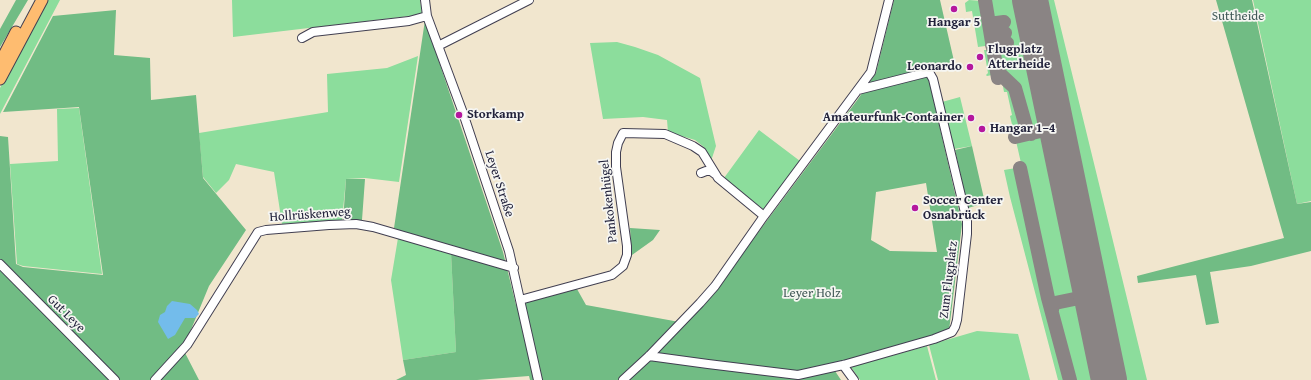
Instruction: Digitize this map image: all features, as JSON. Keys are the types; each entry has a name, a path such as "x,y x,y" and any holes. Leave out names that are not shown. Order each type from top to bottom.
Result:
{"highway":[{"path":"0,62 34,0"},
{"path":"0,79 42,0"}],"street":[{"name":"Leyer Straße","path":"425,0 428,16 461,107 514,268 538,380"},
{"path":"438,46 529,0"},
{"path":"623,380 649,356 715,286 764,216 871,72 889,0"},
{"path":"302,38 313,32 409,21 428,16"},
{"name":"Zum Flugplatz","path":"649,356 798,375 934,339 952,332 957,320 967,234 967,221 933,79 929,72 858,90"},
{"name":"Pankokenhügel","path":"520,300 612,275 623,266 627,255 627,246 616,167 616,152 618,143 623,133 665,134 685,142 702,152 715,174 764,216"},
{"path":"702,174 706,171 711,171 715,174"},
{"name":"Hollrüskenweg","path":"155,380 187,345 258,232 329,225 356,224 372,227 514,268"},
{"name":"Gut Leye","path":"0,264 115,380"},
{"path":"843,364 854,380"}],"green space":[{"path":"16,0 28,0 0,47 0,29"},
{"path":"47,0 60,0 0,114 0,88"},
{"path":"232,0 420,0 422,13 410,16 233,37"},
{"name":"Leyer Holz","path":"894,0 940,0 954,61 927,72 962,224 948,339 835,371 841,380 530,380 529,376 477,380 396,380 406,375 403,360 456,352 451,253 394,228 425,20 503,252 516,305 577,289 586,305 685,323 709,298 876,73","holes":["926,183 937,252 890,251 871,240 876,192"]},
{"path":"969,0 982,1 989,42 985,46 978,47 972,11 966,12 965,3"},
{"path":"988,0 1022,0 1047,126 1032,129 1029,127 1017,86 1000,70"},
{"path":"1038,0 1054,0 1147,380 1117,380"},
{"name":"Suttheide","path":"1216,0 1252,0 1297,204 1311,202 1311,251 1251,266 1210,272 1219,323 1206,325 1196,275 1138,283 1137,276 1284,238"},
{"path":"1253,0 1311,0 1311,201 1297,204"},
{"path":"116,10 114,55 150,58 151,100 196,95 203,178 246,230 209,286 183,349 199,380 0,380 0,136 8,137 16,264 23,267 103,275 79,107 3,112 53,16"},
{"path":"617,42 658,55 700,78 716,146 711,161 704,147 695,140 668,132 667,120 643,117 603,119 590,43"},
{"path":"984,50 988,50 990,52 993,72 992,75 986,75 988,73"},
{"path":"418,56 399,182 365,178 346,179 342,220 282,224 274,172 236,164 229,180 216,193 203,177 199,133 328,112 327,74 387,68"},
{"path":"1002,81 1005,81 1010,85 1015,94 1023,124 1022,132 1014,133 1007,92 1004,92"},
{"path":"960,97 972,146 954,149 942,102"},
{"path":"79,108 102,274 23,266 17,264 10,164 58,161 57,109"},
{"path":"759,130 800,161 764,210 724,178"},
{"path":"1049,133 1083,293 1081,295 1061,299 1053,296 1050,291 1016,141"},
{"path":"972,146 985,203 968,208 955,150"},
{"path":"1016,168 1046,305 1066,380 1058,380 1010,197 1004,170"},
{"path":"346,179 365,179 362,220 343,221"},
{"path":"630,228 660,230 653,240 632,255"},
{"path":"398,238 451,253 456,352 403,360 391,280"},
{"path":"1082,301 1085,302 1101,380 1072,380 1055,311 1055,309 1059,308 1059,306"},
{"path":"977,331 1018,334 1030,380 938,380 929,345"},
{"path":"927,346 936,380 860,380 851,367"}],"water":[{"path":"172,301 190,304 199,314 195,318 185,318 175,335 168,339 158,322 160,315 165,312 167,306"}],"taxiway":[{"path":"985,0 998,78"},
{"path":"989,24 1004,22"},
{"path":"991,35 1005,33"},
{"path":"992,45 1007,43"},
{"path":"997,71 1015,88 1027,130 1031,134"},
{"path":"1015,137 1049,129 1054,125 1055,117"},
{"path":"1049,129 1056,132 1059,140"},
{"path":"1020,168 1048,298 1070,380"},
{"path":"1052,310 1055,303 1084,297 1089,299 1093,304"}],"runway":[{"path":"1030,0 1109,380"}],"place":[{"name":"Hangar 5","path":"954,9"},
{"name":"Flugplatz Atterheide","path":"980,57"},
{"name":"Leonardo","path":"970,67"},
{"name":"Storkamp","path":"459,115"},
{"name":"Amateurfunk-Container","path":"971,118"},
{"name":"Hangar 1–4","path":"982,129"},
{"name":"Soccer Center Osnabrück","path":"915,208"}]}
